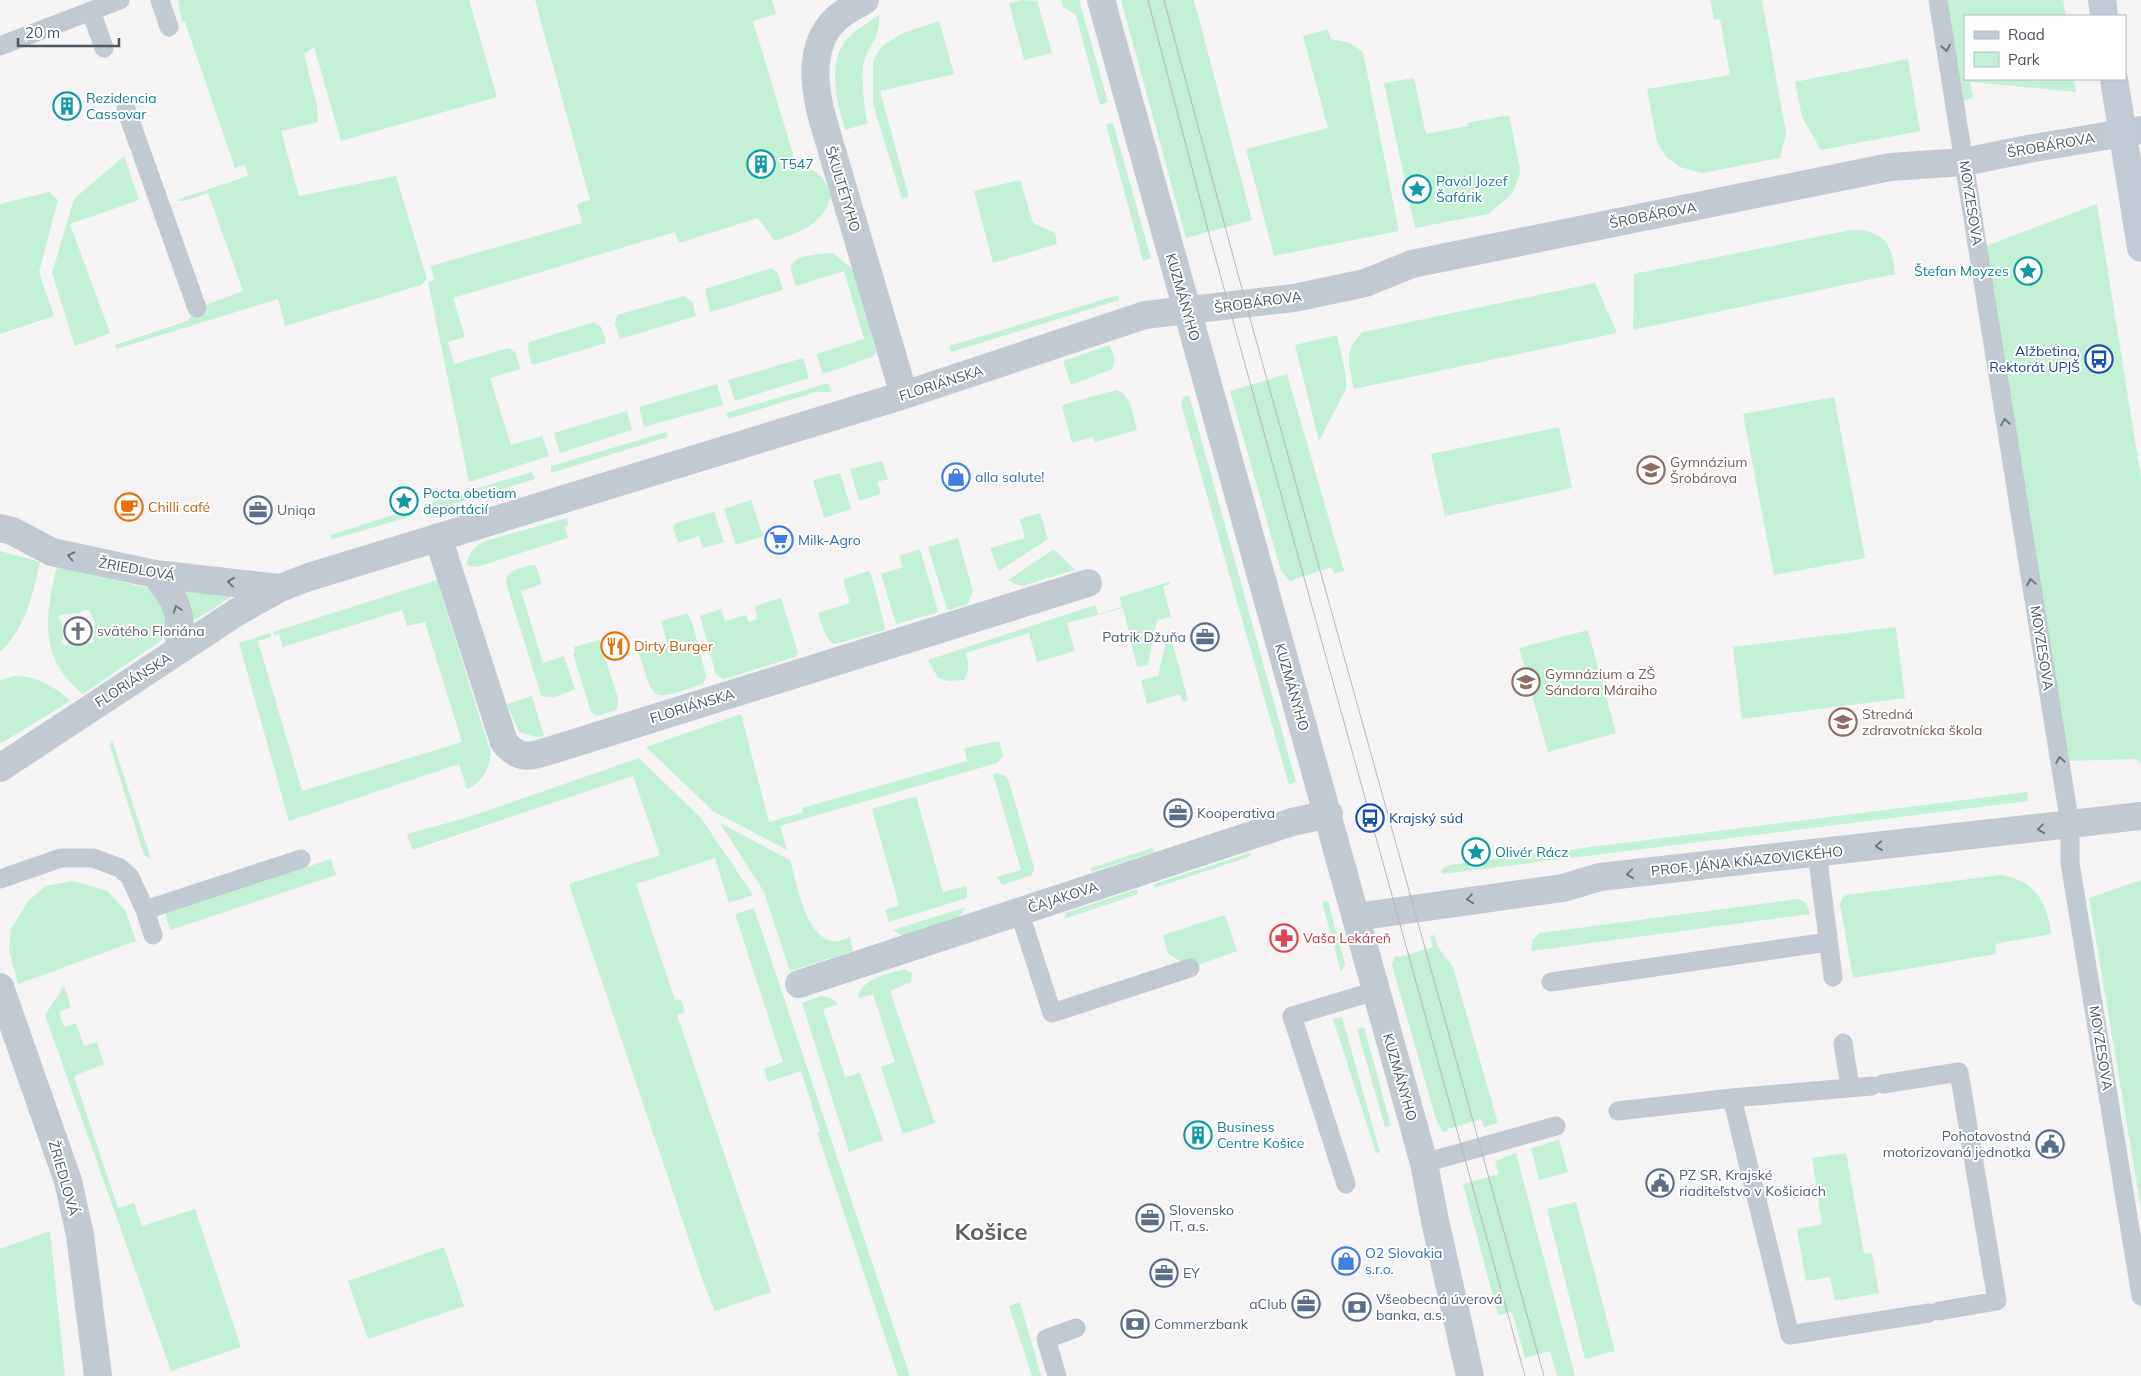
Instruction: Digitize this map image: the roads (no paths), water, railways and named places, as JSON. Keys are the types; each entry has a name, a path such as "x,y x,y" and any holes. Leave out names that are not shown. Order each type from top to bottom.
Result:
{"street":[{"name":"ŠKULTÉTYHO","path":"865,0 837,18 825,32 819,47 815,85 824,124 904,395"},
{"name":"KUZMÁNYHO","path":"1101,0 1287,673 1329,814 1336,850 1424,1163 1470,1376"},
{"path":"2102,0 2104,15"},
{"path":"2114,80 2132,131 2141,248"},
{"name":"ŠROBÁROVA","path":"1187,311 1294,298 1365,283 1412,264 1890,167 1964,162 2132,131"},
{"name":"FLORIÁNSKA","path":"0,768 179,650 280,588 438,537 904,395 1145,315 1187,311"},
{"name":"ŽRIEDLOVÁ","path":"0,528 12,531 52,552 155,574 280,588"},
{"name":"FLORIÁNSKA","path":"438,537 504,742 516,754 524,756 552,750 1088,582"},
{"path":"155,574 174,599 179,612 179,650"},
{"name":"ČAJAKOVA","path":"799,984 1292,822 1329,814"},
{"name":"PROF. JÁNA KŇAZOVICKÉHO","path":"1356,917 1562,888 1600,877 2141,816"},
{"name":"ŽRIEDLOVÁ","path":"0,987 68,1181 80,1235 98,1376"}],"lane":[{"path":"0,46 120,0"},
{"path":"160,0 169,27"},
{"name":"MOYZESOVA","path":"1938,0 2070,825 2070,863 2141,1296"},
{"path":"91,11 104,48"},
{"path":"126,109 197,308"},
{"path":"1817,853 1832,976"},
{"path":"0,879 61,858 93,858 120,868 130,877 145,910 153,935"},
{"path":"145,910 301,859"},
{"path":"1019,911 1052,1012 1190,968"},
{"path":"1551,982 1828,942"},
{"path":"1346,1184 1292,1016 1375,991"},
{"path":"1843,1043 1850,1087"},
{"path":"1618,1111 1732,1098 1878,1085 1959,1072 1997,1301 1790,1335 1732,1098"},
{"path":"1424,1163 1556,1126"},
{"path":"1057,1376 1046,1339 1076,1328"}],"tram line":[{"path":"1148,0 1212,245 1525,1376"},
{"path":"1164,0 1246,304 1544,1376"}],"place":[{"name":"Rezidencia Cassovar","path":"67,106"},
{"name":"T547","path":"761,164"},
{"name":"Pavol Jozef Šafárik","path":"1417,189"},
{"name":"Štefan Moyzes","path":"2028,271"},
{"name":"Alžbetina, Rektorát UPJŠ","path":"2099,359"},
{"name":"Gymnázium Šrobárova","path":"1651,470"},
{"name":"alla salute!","path":"956,477"},
{"name":"Pocta obetiam deportácií","path":"404,501"},
{"name":"Chilli café","path":"129,507"},
{"name":"Uniqa","path":"258,510"},
{"name":"Milk-Agro","path":"779,540"},
{"name":"svätého Floriána","path":"78,631"},
{"name":"Patrik Džuňa","path":"1205,637"},
{"name":"Dirty Burger","path":"615,646"},
{"name":"Gymnázium a ZŠ Sándora Máraiho","path":"1526,682"},
{"name":"Stredná zdravotnícka škola","path":"1843,722"},
{"name":"Kooperativa","path":"1178,813"},
{"name":"Krajský súd","path":"1370,818"},
{"name":"Olivér Rácz","path":"1476,852"},
{"name":"Vaša Lekáreň","path":"1284,938"},
{"name":"Business Centre Košice","path":"1198,1135"},
{"name":"Pohotovostná motorizovaná jednotka","path":"2050,1144"},
{"name":"PZ SR, Krajské riaditeľstvo v Košiciach","path":"1660,1183"},
{"name":"Slovensko IT, a.s.","path":"1150,1218"},
{"name":"O2 Slovakia s.r.o.","path":"1346,1261"},
{"name":"EY","path":"1164,1273"},
{"name":"aClub","path":"1306,1304"},
{"name":"Všeobecná úverová banka, a.s.","path":"1357,1307"},
{"name":"Commerzbank","path":"1135,1324"}],"district":[{"name":"Košice","path":"991,1231"}]}
